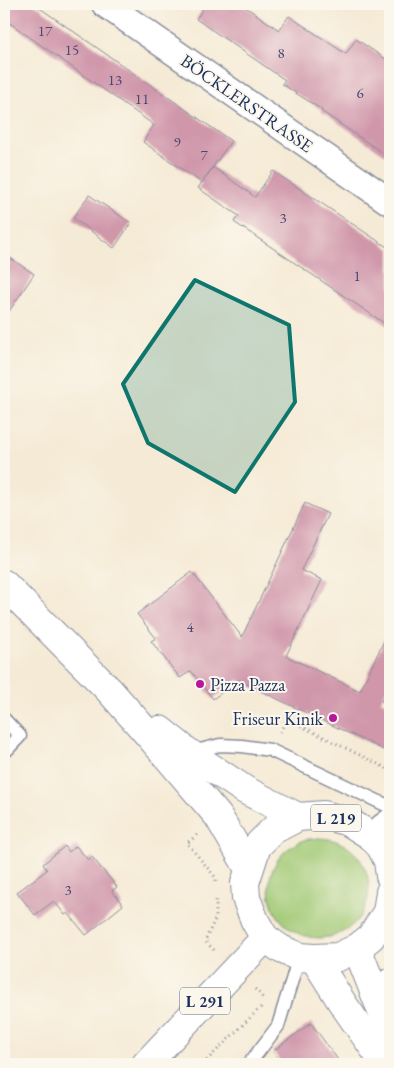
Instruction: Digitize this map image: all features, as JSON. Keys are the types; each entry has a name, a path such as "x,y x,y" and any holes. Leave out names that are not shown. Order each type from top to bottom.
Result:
{"main road":[{"name":"L 219","path":"4,584 109,690 218,816 249,869"},
{"name":"L 219","path":"109,690 189,753 245,790 298,817"},
{"name":"L 219","path":"389,905 371,937 357,948 338,957 306,957 281,949 265,938 255,921 246,898 245,883 257,846 273,830 298,817 324,815 380,829 381,847 390,866"},
{"name":"L 291","path":"146,1064 265,938"},
{"path":"357,948 390,1033"},
{"path":"306,957 349,1012 385,1064"},
{"path":"390,983 388,986 390,1025"}],"street":[{"name":"BÖCKLERSTRASSE","path":"105,4 390,202"}],"lane":[{"path":"4,719 20,736 4,753"},
{"path":"189,753 220,746 242,746 270,750 390,807"},
{"path":"249,1064 278,1026 306,957"}],"path":[{"path":"203,1064 267,1001"}],"highlighted area":[{"path":"195,280 289,325 295,402 235,492 148,443 123,384"}],"green space":[{"path":"319,838 329,839 347,846 361,860 368,878 368,898 361,916 347,930 329,937 319,938 309,937 291,930 277,916 270,898 269,888 270,878 277,860 291,846 309,839"}],"building":[{"path":"4,4 34,4 231,141 202,183 143,142 154,125 4,19"},
{"path":"206,4 241,4 279,30 289,16 346,54 356,39 390,62 390,158 282,84 285,80 196,19"},
{"path":"213,167 255,197 273,171 390,249 390,327 234,222 239,216 198,188"},
{"path":"89,195 131,223 114,248 73,218"},
{"path":"4,254 34,274 4,319"},
{"path":"305,503 328,514 301,570 322,580 286,656 360,691 390,628 390,680 381,701 390,705 390,753 238,680 213,699 191,671 180,678 151,641 156,638 137,614 192,572 242,637"},
{"path":"65,846 69,852 76,846 88,860 92,857 117,887 112,891 123,905 86,935 68,913 65,915 54,901 35,915 17,892 47,870 43,864"},
{"path":"311,1023 341,1064 282,1064 273,1051"}],"place":[{"name":"Pizza Pazza","path":"200,684"},
{"name":"Friseur Kinik","path":"333,718"}]}
